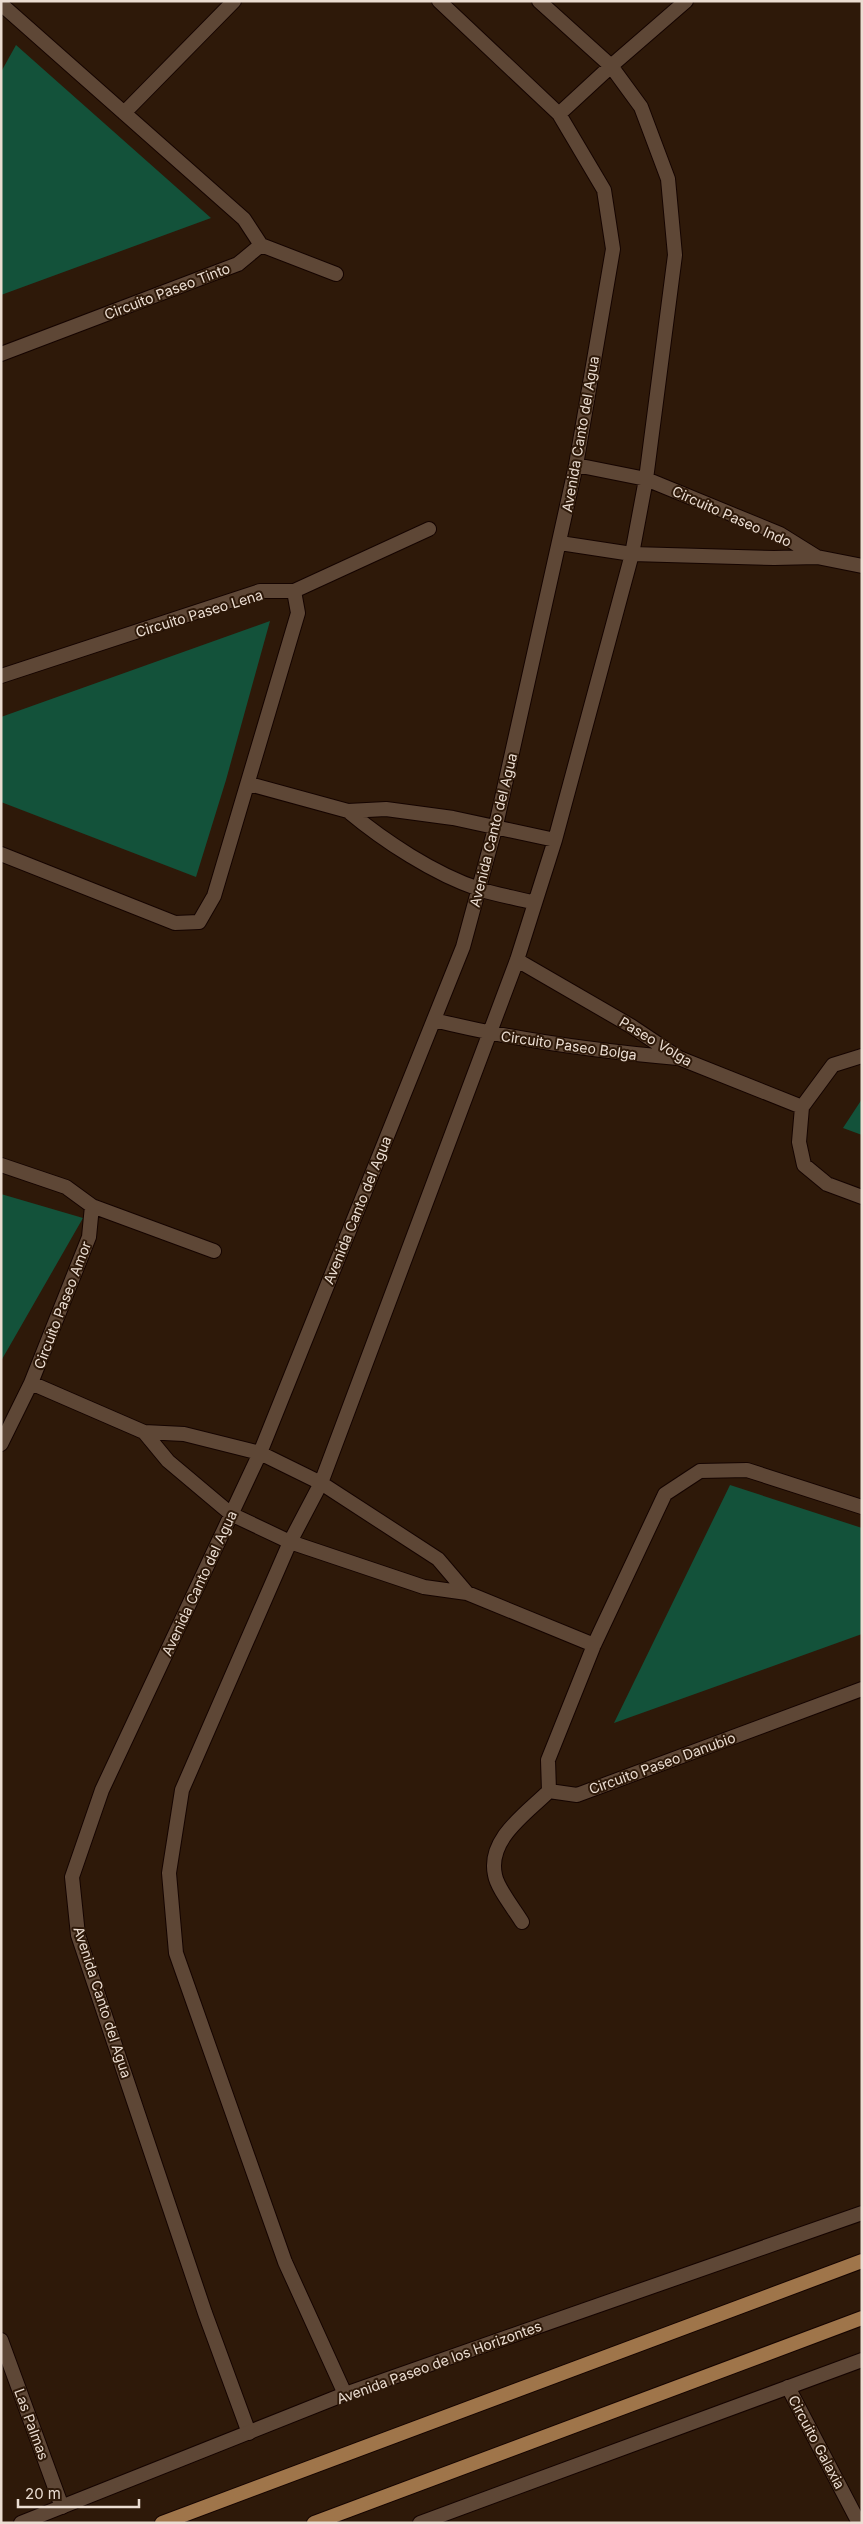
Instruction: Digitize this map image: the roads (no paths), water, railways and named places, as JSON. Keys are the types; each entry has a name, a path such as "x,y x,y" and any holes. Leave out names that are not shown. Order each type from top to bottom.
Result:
{"main road":[{"path":"162,2523 862,2261"},
{"path":"314,2523 862,2318"}],"street":[{"path":"124,113 234,1"},
{"name":"Avenida Canto del Agua","path":"249,2433 205,2314 78,1935 72,1877 102,1790 260,1453 463,947 496,826 576,465 613,249 604,190 559,114 439,1"},
{"path":"346,2394 285,2262 176,1953 169,1873 182,1790 290,1542 321,1483 517,960 556,840 632,554 646,479 675,255 668,179 641,107 611,66 539,1"},
{"path":"559,114 686,1"},
{"path":"1,4 244,219 261,245 336,274"},
{"name":"Circuito Paseo Tinto","path":"1,354 238,264 261,245"},
{"name":"Circuito Paseo Indo","path":"576,465 646,479 780,534 817,557"},
{"path":"1,854 175,923 199,922 214,896 249,784 298,613 294,591 429,529"},
{"name":"Circuito Paseo Indo","path":"560,543 632,554 774,558 817,557 862,566"},
{"name":"Circuito Paseo Lena","path":"1,676 260,591 294,591"},
{"path":"249,784 348,811 386,809 496,826 556,840"},
{"path":"348,811 376,834 443,873 479,889 535,903"},
{"name":"Paseo Volga","path":"517,960 631,1026 679,1058 802,1107"},
{"name":"Circuito Paseo Bolga","path":"434,1020 490,1034 631,1054 679,1058"},
{"path":"862,1056 833,1065 802,1107 799,1142 804,1165 828,1184 862,1198"},
{"path":"1,1165 66,1187 92,1206 214,1252"},
{"name":"Circuito Paseo Amor","path":"1,1444 31,1383 89,1237 92,1206"},
{"name":"Circuito Paseo Amor","path":"31,1383 144,1432 184,1434 260,1453"},
{"name":"Circuito Paseo Amor","path":"144,1432 168,1461 231,1514"},
{"path":"260,1453 321,1483 438,1559 467,1593"},
{"path":"522,1922 495,1876 493,1853 505,1834 549,1791 548,1760 594,1645 665,1494 700,1471 747,1470 862,1507"},
{"path":"231,1514 290,1542 424,1587 467,1593 594,1645"},
{"name":"Circuito Paseo Danubio","path":"549,1791 577,1795 862,1689"},
{"name":"Avenida Paseo de los Horizontes","path":"21,2523 346,2394 862,2213"},
{"name":"Las Palmas","path":"1,2340 62,2507"},
{"path":"420,2523 862,2360"},
{"name":"Circuito Galaxia","path":"788,2388 859,2523"}]}
